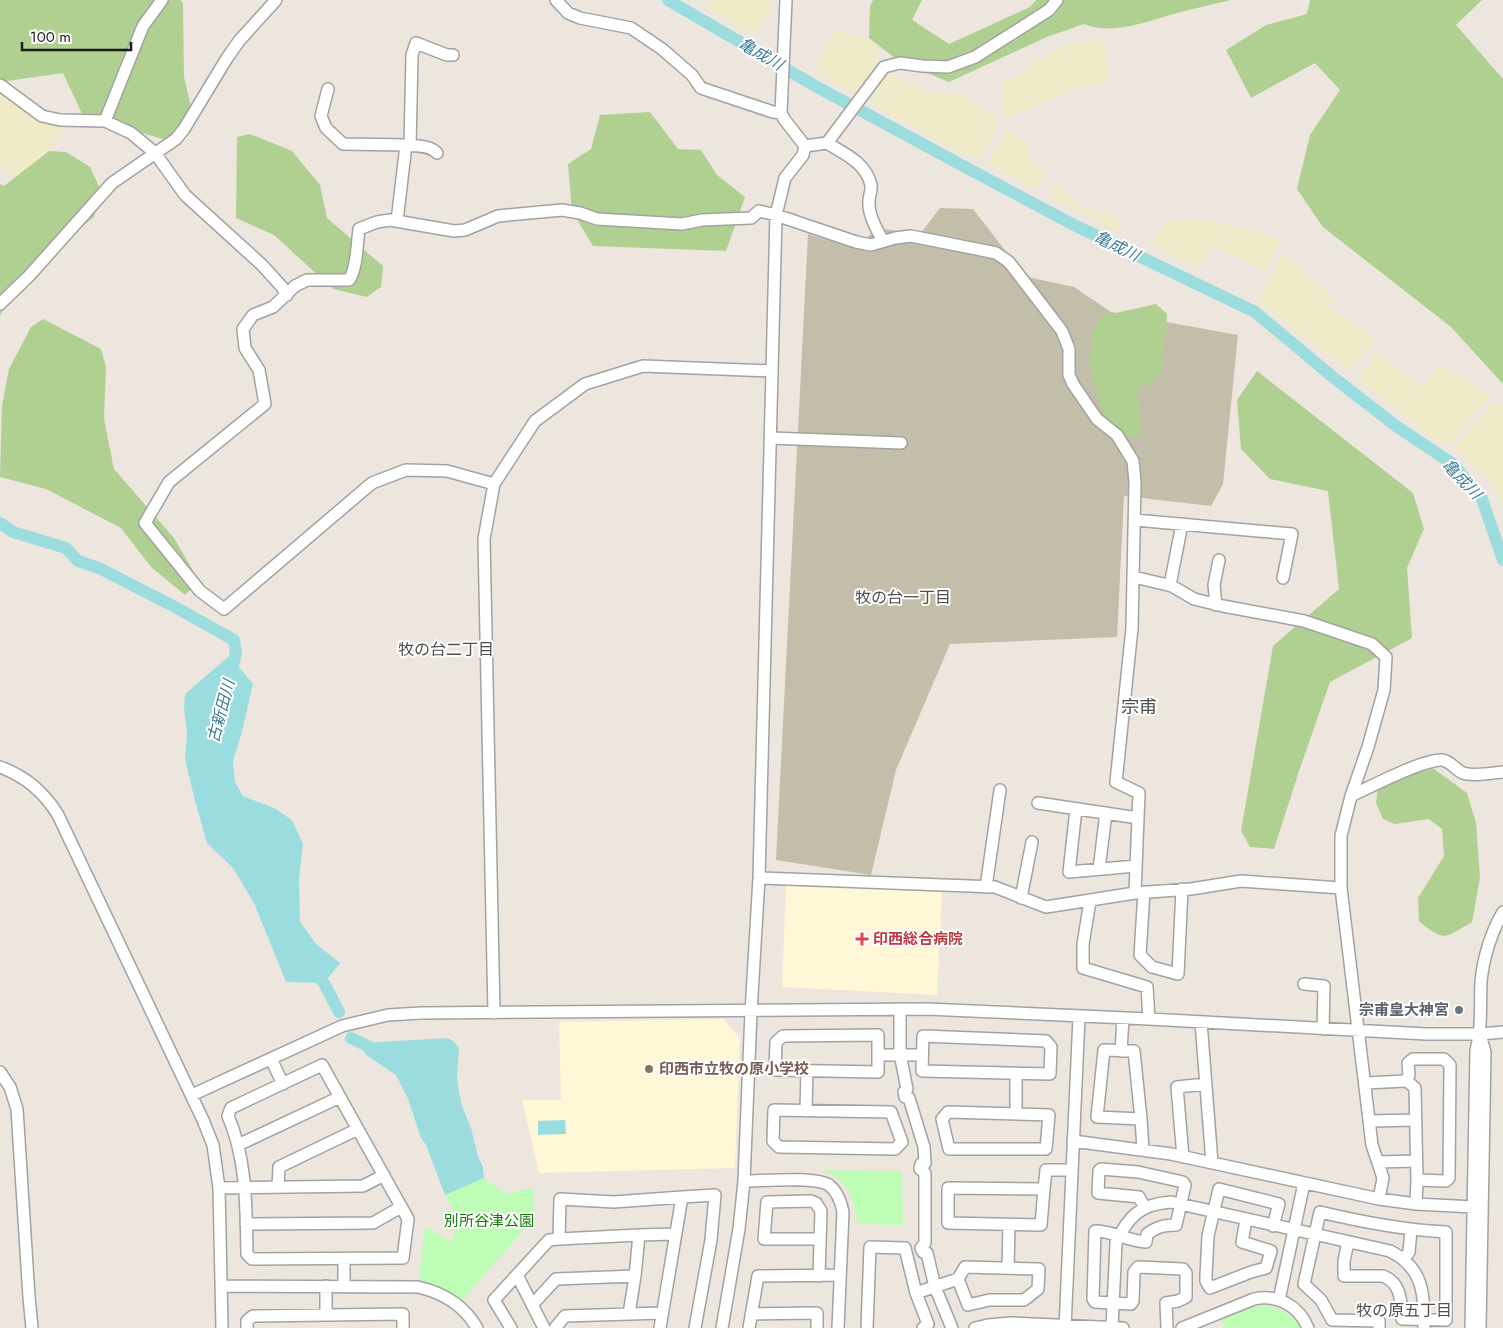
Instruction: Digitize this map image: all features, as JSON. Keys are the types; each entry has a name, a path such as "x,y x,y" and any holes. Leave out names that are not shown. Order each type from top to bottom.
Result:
{"street":[{"path":"105,120 143,26 162,0"},
{"path":"0,304 30,276 112,183 176,139 239,41 276,0"},
{"path":"556,0 568,13 580,18 631,28 662,49 692,75 700,88 772,112 781,113"},
{"path":"786,0 781,113 805,146"},
{"path":"827,143 884,67 900,63 948,66 974,57 1049,10 1057,0"},
{"path":"397,221 408,146 412,55 416,43 447,56 453,55"},
{"path":"0,85 42,116 60,120 105,120 131,133 154,153 185,195 262,265 287,295"},
{"path":"328,89 321,116 326,128 343,144 430,148 437,153"},
{"path":"805,146 827,143 853,158 864,169 872,187 868,203 874,224 883,241"},
{"path":"722,1328 739,1229 744,1181 750,1012 759,878 776,215 785,178 803,155 805,146"},
{"path":"494,484 447,471 406,470 372,483 224,610 200,591 145,523 170,482 265,404 259,370 245,348 243,329 253,315 273,307 295,286 308,280 349,280 353,275 356,265 355,256 360,229 377,222 390,220 454,231 475,227 498,216 562,210 580,213 597,219 682,224 702,220 751,218 760,211 856,242 871,245 911,236 996,253 1009,262 1062,331 1069,349 1070,376 1073,384 1097,419 1117,435 1133,461 1135,520 1132,628 1116,782 1139,793 1136,866 1140,893 1140,955 1152,967 1178,974 1182,889"},
{"path":"494,1013 484,538 494,484 535,421 585,384 643,366 772,371"},
{"path":"771,438 901,443"},
{"path":"1135,520 1292,534 1283,578"},
{"path":"1170,585 1182,524"},
{"path":"1216,605 1214,584 1219,560"},
{"path":"1134,577 1170,585 1194,599 1216,605 1304,621 1372,644 1386,657 1384,690 1341,836 1341,888 1372,1145 1382,1178 1379,1199"},
{"path":"1352,796 1428,762 1442,760 1454,765 1461,773 1474,775 1501,772"},
{"path":"0,767 12,771 35,786 52,805 58,815 192,1095 213,1145 219,1188 222,1328"},
{"path":"986,887 1000,790"},
{"path":"1038,803 1138,818"},
{"path":"1076,808 1069,872 1136,866"},
{"path":"1099,869 1106,813"},
{"path":"1021,898 1032,842"},
{"path":"759,878 986,887 995,888 1046,907 1241,881 1341,888"},
{"path":"1090,901 1083,944 1083,968 1147,987 1149,1019"},
{"path":"1471,1328 1476,1051 1480,1034 1482,982 1485,960 1503,912"},
{"path":"1304,984 1324,986 1323,1029"},
{"path":"192,1095 342,1026 388,1015 421,1013 750,1012 900,1009 1149,1019 1426,1034 1503,1032"},
{"path":"900,1009 900,1054 908,1094 924,1147 926,1248 935,1288 952,1328"},
{"path":"1065,1326 1079,1017"},
{"path":"1121,1051 1123,1018"},
{"path":"1201,1022 1212,1163"},
{"path":"1480,1034 1484,1052 1480,1328"},
{"path":"878,1035 878,1072 807,1070 775,1070 776,1042 783,1036 878,1035"},
{"path":"923,1036 1046,1041 1051,1046 1050,1074 922,1071 922,1055 923,1036"},
{"path":"1141,1119 1097,1117 1104,1050 1134,1051 1141,1119 1144,1149"},
{"path":"878,1054 922,1055"},
{"path":"271,1059 282,1084"},
{"path":"1366,1083 1402,1082 1406,1080 1409,1075 1408,1063 1413,1059 1444,1059 1450,1065 1448,1178 1446,1181 1417,1180"},
{"path":"322,1065 408,1218 403,1258 252,1259 247,1254 243,1162 228,1116 231,1108 282,1084 322,1065"},
{"path":"806,1111 807,1070"},
{"path":"0,1072 10,1086 17,1109 28,1297 32,1328"},
{"path":"1016,1073 1016,1114"},
{"path":"1406,1080 1415,1088 1416,1204"},
{"path":"1183,1157 1178,1087 1206,1084"},
{"path":"238,1145 340,1097"},
{"path":"774,1110 806,1111 891,1112 902,1142 895,1149 779,1147 773,1141 774,1110"},
{"path":"948,1112 1016,1114 1049,1114 1046,1149 949,1148 942,1119 948,1112"},
{"path":"1370,1121 1415,1120"},
{"path":"278,1187 279,1167 358,1129"},
{"path":"1074,1140 1144,1149 1379,1199 1416,1204 1474,1207"},
{"path":"1378,1162 1416,1161"},
{"path":"1044,1190 948,1188 948,1222 1041,1225 1046,1170 1072,1170"},
{"path":"1145,1208 1139,1197 1098,1193 1099,1170 1138,1172 1183,1182 1185,1185 1176,1225 1156,1227 1147,1234 1146,1242 1137,1242 1110,1232 1095,1231 1092,1299 1095,1302 1130,1304 1133,1301 1134,1272 1138,1267 1183,1269 1186,1273 1186,1297 1178,1302 1166,1303 1167,1328"},
{"path":"219,1188 364,1186 384,1175"},
{"path":"744,1181 812,1180 828,1185 834,1190 842,1203 843,1212 838,1328"},
{"path":"1280,1300 1304,1184"},
{"path":"1246,1220 1242,1242 1271,1250 1266,1268 1210,1288 1206,1281 1208,1236 1219,1189 1278,1204 1274,1226"},
{"path":"559,1239 560,1199 614,1202 715,1195 711,1240 695,1328"},
{"path":"660,1328 682,1197"},
{"path":"819,1276 821,1212 816,1203 767,1202 764,1240 820,1239"},
{"path":"1112,1328 1116,1243 1119,1235 1133,1214 1163,1202 1181,1203 1246,1220 1390,1251 1410,1265 1421,1283 1424,1324"},
{"path":"246,1224 374,1222 401,1207"},
{"path":"1348,1242 1344,1261 1344,1276 1383,1276 1388,1278 1396,1287 1401,1297 1402,1320 1424,1324 1446,1320 1446,1232 1411,1230 1370,1224 1320,1212 1304,1284 1321,1300 1332,1320 1379,1321 1379,1328"},
{"path":"1008,1268 1009,1224"},
{"path":"1404,1259 1408,1252 1411,1230"},
{"path":"511,1328 494,1300 549,1240 675,1234"},
{"path":"629,1314 640,1235"},
{"path":"867,1328 870,1247 905,1248 916,1293 928,1324 923,1328"},
{"path":"344,1259 344,1286"},
{"path":"916,1293 958,1279 965,1267 1039,1269 1038,1289 1024,1300 989,1300 968,1305 958,1279"},
{"path":"517,1275 544,1328"},
{"path":"532,1305 556,1279 635,1276"},
{"path":"749,1328 758,1276 839,1276"},
{"path":"221,1286 404,1286 432,1290 456,1303 477,1328"},
{"path":"326,1286 326,1315"},
{"path":"1182,1328 1206,1324 1254,1299 1266,1298 1280,1300 1297,1310 1308,1328"},
{"path":"554,1328 565,1316 662,1313"},
{"path":"751,1314 817,1313 817,1328"},
{"path":"247,1328 247,1321 253,1316 403,1314 403,1328"},
{"path":"975,1328 1011,1323 1123,1328"}],"shaded area":[{"path":"712,0 772,0 772,7 756,33 739,29 707,7"},
{"path":"836,29 852,36 865,37 875,46 881,56 872,71 854,92 833,83 817,71 818,60"},
{"path":"1101,39 1104,41 1110,79 1055,97 1007,119 1003,115 1002,81 1020,76 1035,61 1068,45"},
{"path":"893,73 905,81 938,94 960,93 978,104 1000,122 982,158 965,155 879,108 870,96 881,81"},
{"path":"0,74 64,133 20,182 0,165"},
{"path":"1007,129 1027,143 1032,160 1044,172 1036,189 1005,174 990,163 992,152"},
{"path":"1055,185 1085,209 1112,216 1123,223 1119,232 1049,196"},
{"path":"940,208 973,209 1023,276 1074,287 1111,312 1238,335 1223,484 1211,506 1124,496 1117,637 950,644 896,770 871,875 776,860 808,234 857,249 876,228 920,234"},
{"path":"1192,219 1221,222 1280,240 1265,272 1212,246 1199,269 1152,245 1164,223"},
{"path":"1283,253 1333,298 1329,306 1376,340 1351,370 1331,358 1258,301"},
{"path":"1376,352 1423,386 1440,366 1462,376 1489,396 1448,445 1435,440 1373,392 1359,377"},
{"path":"1494,402 1503,406 1503,505 1488,479 1454,449"},
{"name":"印西総合病院","path":"786,885 942,892 937,995 782,987"},
{"name":"印西市立牧の原小学校","path":"723,1019 740,1038 735,1168 539,1173 522,1100 561,1100 559,1022"}],"green space":[{"path":"0,0 180,0 183,3 184,77 191,107 180,144 83,116 63,73 0,82"},
{"path":"873,0 922,0 912,20 949,44 1030,7 1036,0 1231,0 1127,27 1105,28 1084,24 1047,37 949,82 900,62 869,38 870,6"},
{"path":"1310,0 1482,0 1456,25 1503,79 1503,384 1451,327 1323,227 1297,189 1310,135 1340,90 1315,63 1251,98 1226,50 1266,25 1307,14"},
{"path":"650,112 678,149 701,150 717,175 745,197 726,251 593,246 572,211 568,164 591,149 600,115"},
{"path":"250,134 292,151 320,185 327,218 383,266 381,287 367,297 333,289 274,235 236,218 237,137"},
{"path":"49,151 66,152 90,167 101,191 94,217 39,261 0,315 0,184 4,186"},
{"path":"1156,304 1167,314 1166,338 1162,352 1164,368 1156,379 1137,389 1142,433 1130,438 1109,423 1100,405 1090,365 1091,344 1096,324 1102,316"},
{"path":"43,319 101,349 106,367 104,419 114,469 174,538 199,581 185,595 151,567 121,528 46,489 0,477 2,406 9,369 31,327"},
{"path":"1257,371 1413,493 1424,529 1407,568 1412,638 1330,682 1274,849 1250,847 1241,831 1273,646 1339,589 1328,491 1270,479 1241,449 1237,400"},
{"path":"1430,766 1467,793 1476,823 1480,878 1472,922 1456,932 1445,936 1434,933 1419,921 1418,898 1444,856 1442,829 1429,819 1395,824 1383,819 1376,803 1378,785"},
{"path":"823,1170 902,1171 903,1225 857,1224 854,1205 849,1191 839,1180"},
{"name":"別所谷津公園","path":"484,1178 505,1194 533,1188 535,1217 461,1301 447,1290 419,1280 425,1227 453,1242 457,1218 445,1195"},
{"path":"1262,1306 1284,1312 1301,1328 1225,1328 1221,1320 1249,1308"}],"water":[{"path":"228,657 234,661 253,684 233,761 235,782 243,796 274,808 292,820 303,844 299,880 300,922 316,944 340,963 324,983 286,982 254,903 233,868 207,843 185,759 187,734 184,708 185,694"},
{"path":"448,1038 459,1048 457,1077 459,1092 483,1167 484,1178 445,1195 426,1145 421,1138 408,1099 396,1075 366,1055 362,1049 363,1045 377,1042"},
{"path":"565,1120 566,1134 538,1135 538,1121"}],"waterway":[{"name":"亀成川","path":"668,0 817,87 1072,224 1255,312 1334,378 1396,426 1453,464 1482,499 1503,560"},
{"name":"古新田川","path":"0,523 13,532 66,548 78,561 99,568 234,640 236,653 230,676"},
{"name":"古新田川","path":"314,971 324,983 339,1012"},
{"name":"古新田川","path":"351,1038 378,1051"}],"place":[{"name":"印西総合病院","path":"862,939"},
{"name":"宗甫皇大神宮","path":"1459,1010"},
{"name":"印西市立牧の原小学校","path":"649,1069"}],"district":[{"name":"牧の台一丁目","path":"903,597"},
{"name":"牧の台二丁目","path":"446,649"},
{"name":"宗甫","path":"1139,707"},
{"name":"牧の原五丁目","path":"1404,1310"}]}
